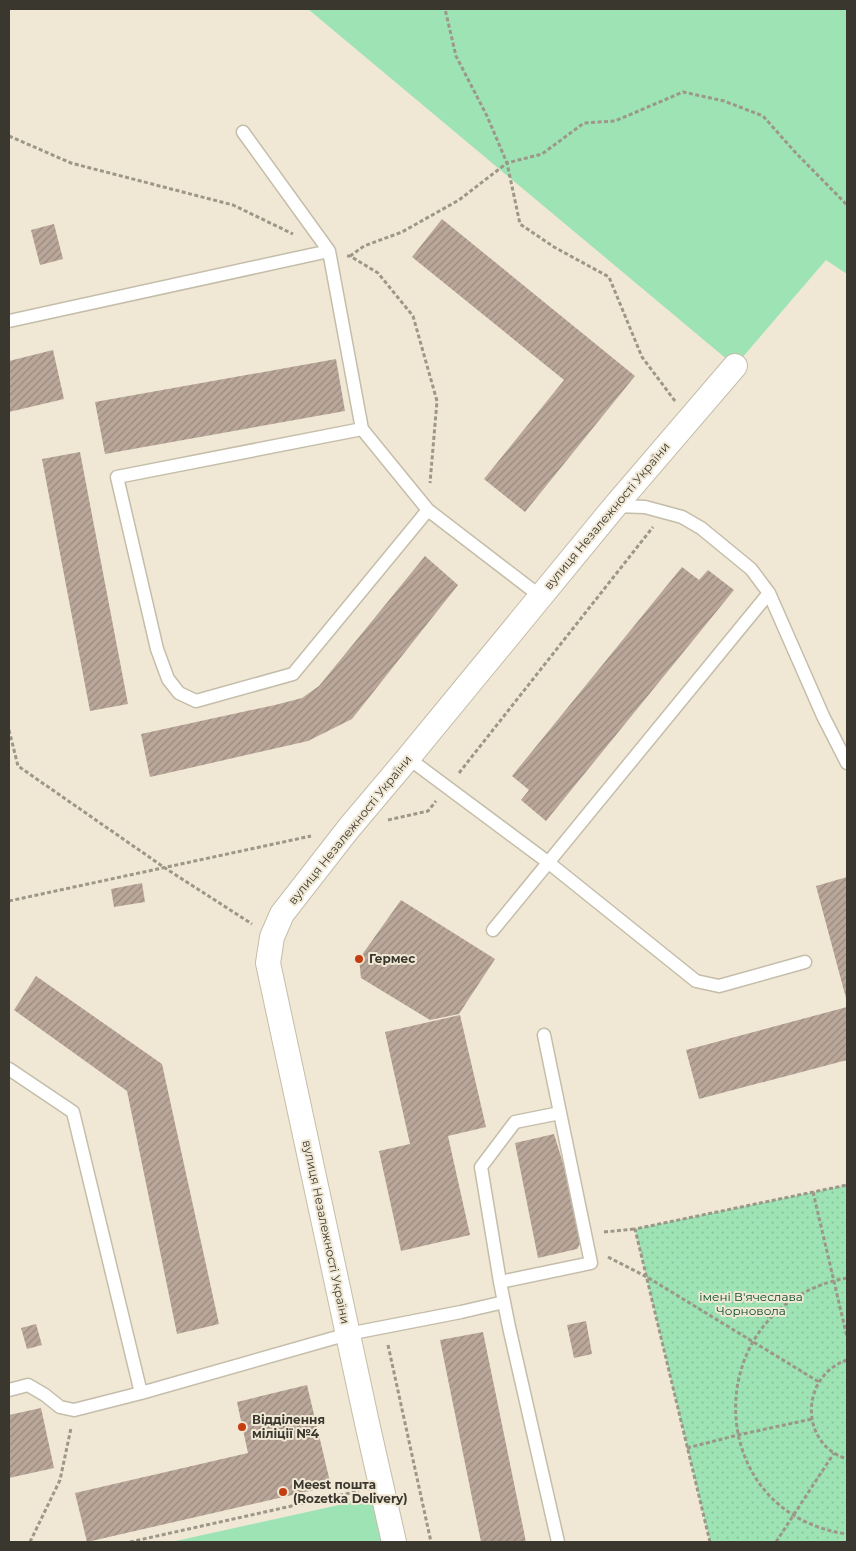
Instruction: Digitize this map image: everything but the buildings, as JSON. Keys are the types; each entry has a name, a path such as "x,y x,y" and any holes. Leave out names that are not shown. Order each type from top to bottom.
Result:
{"street":[{"name":"вулиця Незалежності України","path":"394,1542 268,963 272,937 282,914 349,828 615,506 735,366"}],"lane":[{"path":"242,132 329,251 362,428 428,510 540,596"},
{"path":"9,321 329,251"},
{"path":"362,428 117,477 157,649 168,678 179,693 196,701 293,674 428,510"},
{"path":"615,506 645,507 682,517 701,528 751,569 769,592 823,716 847,763"},
{"path":"493,930 769,592"},
{"path":"408,758 549,862 696,981 719,986 805,962"},
{"path":"500,1282 591,1263 544,1035"},
{"path":"9,1069 73,1112 141,1393"},
{"path":"558,1542 504,1302 480,1167 515,1122 560,1113"},
{"path":"9,1390 28,1385 60,1407 74,1410 141,1393 348,1334 504,1302"}],"path":[{"path":"445,9 456,56 487,116 507,163 520,224 554,248 609,277 642,357 689,419"},
{"path":"350,256 364,246 402,232 459,200 507,163 542,154 584,123 615,121 683,92 724,101 763,116 847,205"},
{"path":"9,730 18,766 165,868 272,937"},
{"path":"586,1241 847,1185"},
{"path":"813,1192 847,1337"},
{"path":"636,1229 710,1542"},
{"path":"586,1241 819,1382"},
{"path":"847,1278 833,1280 801,1293 773,1314 752,1342 741,1367 735,1408 738,1435 746,1458 758,1480 774,1499 794,1515 816,1526 847,1534"},
{"path":"384,1328 431,1542"},
{"path":"847,1360 830,1369 819,1382 812,1400 812,1419 819,1438 834,1453 847,1459"},
{"path":"30,1542 60,1480 74,1410"},
{"path":"687,1448 812,1419"},
{"path":"776,1542 834,1453"},
{"path":"130,1542 382,1486"}],"green space":[{"path":"308,9 847,9 847,274 826,260 735,366"},
{"name":"імені В'ячеслава Чорновола","path":"847,1185 847,1542 710,1542 635,1229"},
{"path":"375,1497 386,1542 171,1542"}],"place":[{"name":"Гермес","path":"359,959"},
{"name":"Відділення міліції №4","path":"242,1427"},
{"name":"Meest пошта (Rozetka Delivery)","path":"283,1492"}]}
